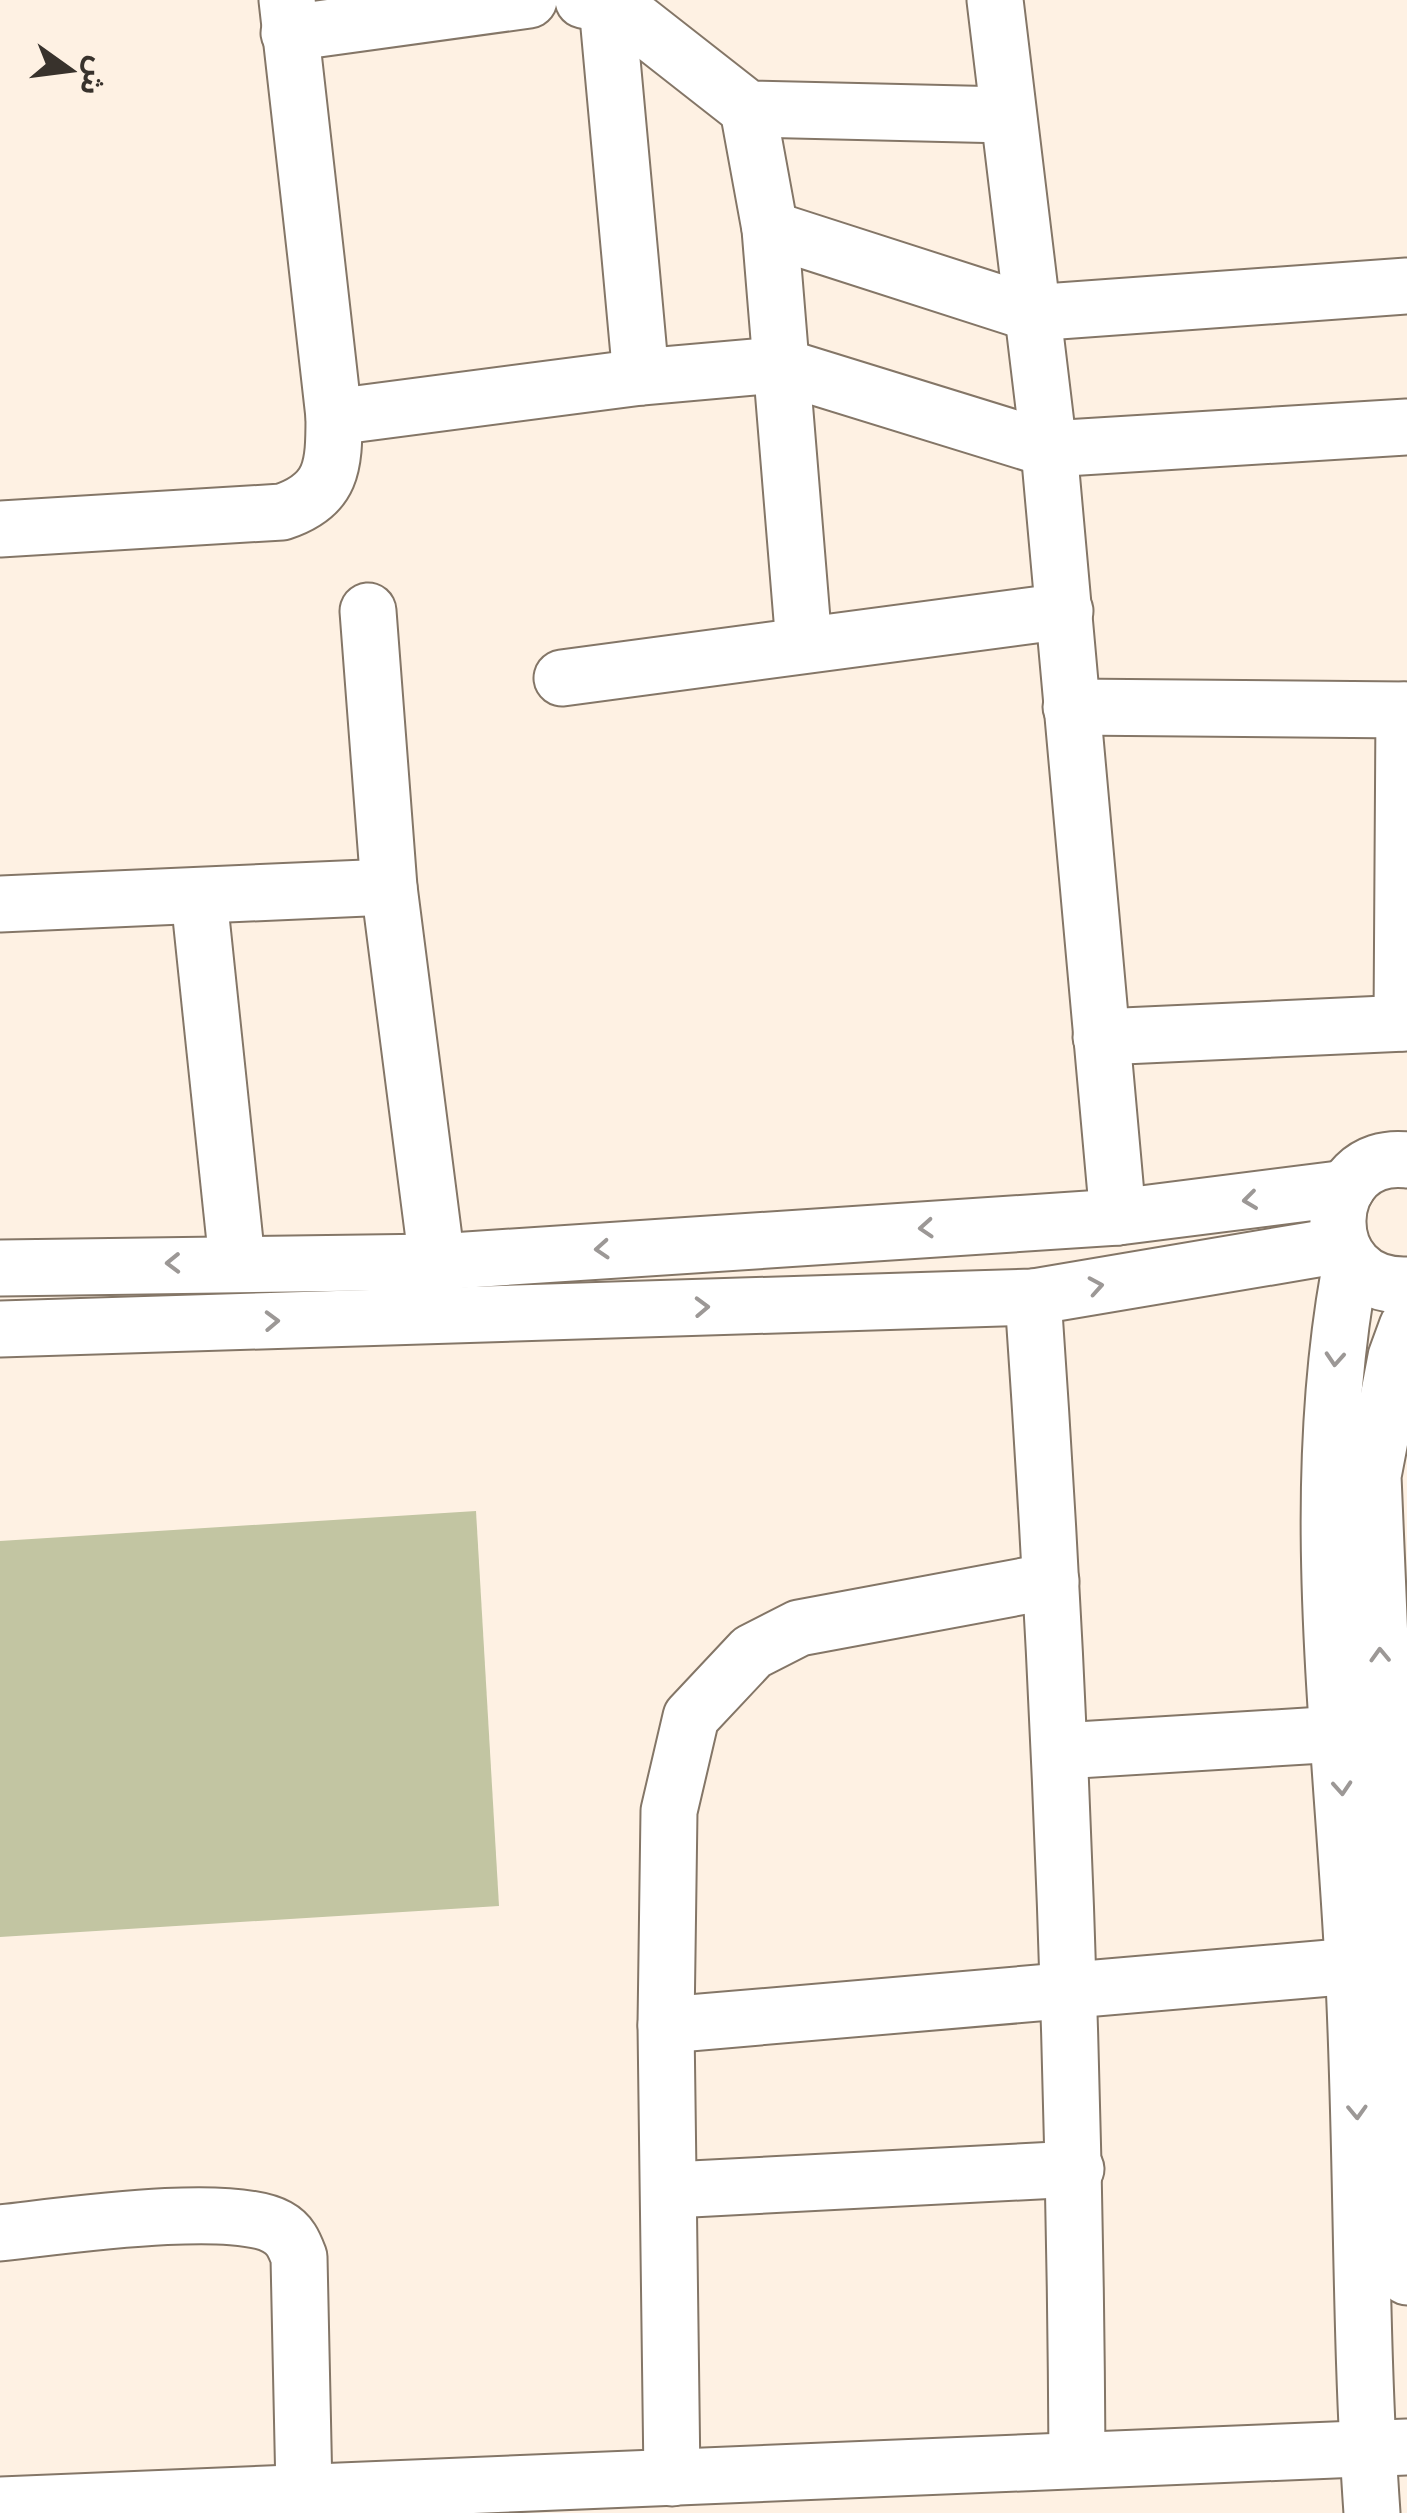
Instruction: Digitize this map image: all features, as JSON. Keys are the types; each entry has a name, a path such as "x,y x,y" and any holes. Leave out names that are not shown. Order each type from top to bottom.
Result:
{"street":[{"path":"0,530 293,509 318,492 334,458 334,418 288,16 529,0"},
{"path":"995,0 1049,449 1118,1217"},
{"path":"641,377 595,3 670,24 748,110 770,229 777,365 804,644"},
{"path":"748,110 1008,115"},
{"path":"770,229 1032,313 1407,286"},
{"path":"334,418 641,377 777,365 1049,449 1407,427"},
{"path":"368,611 389,887 438,1262"},
{"path":"562,678 1065,611"},
{"path":"1071,707 1405,710 1404,1023 1100,1037"},
{"path":"0,904 389,887"},
{"path":"199,898 237,1262"},
{"path":"0,1268 438,1262 1118,1217 1346,1188 1377,1163 1407,1160"},
{"path":"1346,1188 1336,1226 1346,1254 1334,1350 1327,1494 1338,1734 1387,2449 1372,2513"},
{"path":"0,1329 1032,1297 1346,1254 1384,1284 1407,1285"},
{"path":"1032,1297 1061,1751 1076,2168 1077,2458"},
{"path":"1407,1327 1396,1357 1390,1478 1407,2277"},
{"path":"699,2489 672,2190 666,2026 669,1810 692,1717 721,1680 752,1652 799,1628 1051,1581"},
{"path":"1061,1751 1338,1734"},
{"path":"666,2026 1354,1966"},
{"path":"672,2190 1076,2168"},
{"path":"0,2233 215,2217 276,2226 291,2238 299,2257 304,2491"},
{"path":"0,2505 304,2491 502,2498 699,2489 1077,2458 1387,2449"}],"green space":[{"path":"476,1511 499,1906 0,1937 0,1541"}]}
